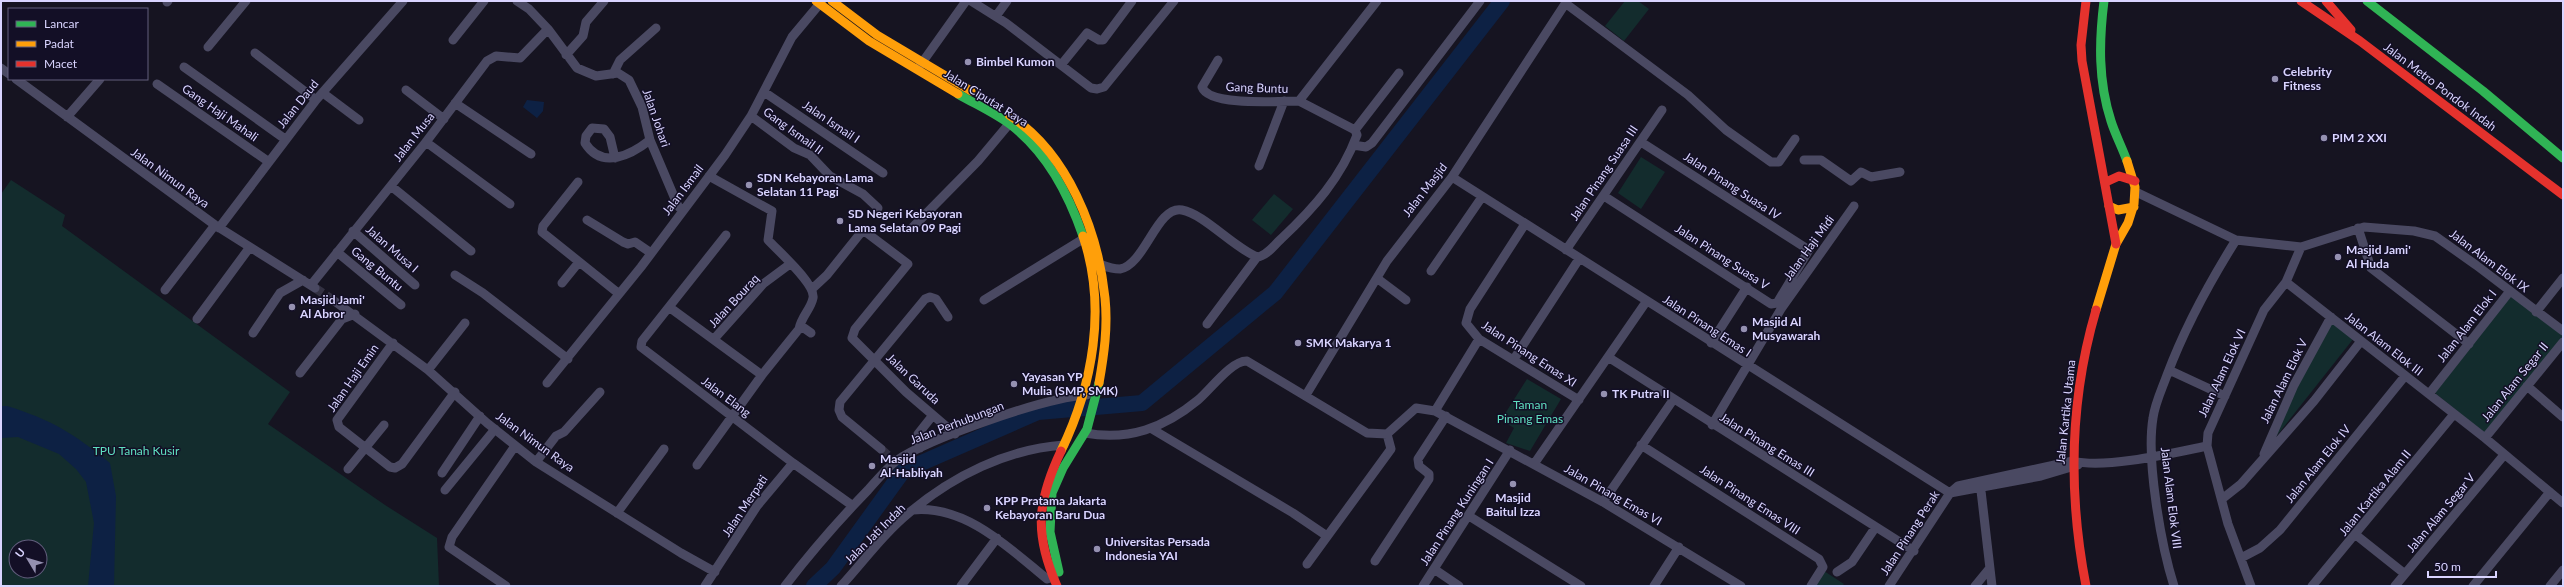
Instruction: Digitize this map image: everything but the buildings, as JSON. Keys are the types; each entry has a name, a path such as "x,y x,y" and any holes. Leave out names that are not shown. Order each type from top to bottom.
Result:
{"main road":[{"name":"Jalan Ciputat Raya","path":"832,1 876,35 920,66 1009,124 1032,143 1048,164 1066,196 1083,239 1096,299 1094,335 1078,411 1073,427 1046,485 1038,526 1044,553 1055,583"},
{"name":"Jalan Kartika Utama","path":"2086,1 2081,45 2085,81 2101,153 2116,244"},
{"name":"Jalan Kartika Utama","path":"2086,586 2079,552 2076,464 2079,385 2083,362 2116,244 2124,232 2134,207 2136,192 2135,181 2115,132 2106,102 2100,69 2100,30 2104,1"},
{"name":"Jalan Metro Pondok Indah","path":"2301,1 2360,41 2563,195"},
{"path":"2326,1 2360,41"},
{"name":"Jalan Ciputat Raya","path":"819,2 869,41 920,66 1016,119 1044,142 1057,160 1076,196 1092,233 1102,265 1106,294 1106,320 1096,397 1091,418 1085,433 1062,470 1049,506 1048,525 1053,553 1065,586"},
{"name":"Jalan Metro Pondok Indah","path":"2364,3 2386,17 2483,91 2563,158"},
{"path":"2097,137 2108,139 2115,132"},
{"path":"2101,153 2110,148 2123,150"},
{"path":"2106,182 2119,176 2135,181"},
{"path":"2109,206 2118,210 2134,207"},
{"path":"1078,411 1091,418"}],"street":[{"path":"208,47 246,1"},
{"name":"Jalan Daud","path":"165,290 217,227 316,100 403,1"},
{"path":"452,40 484,1"},
{"name":"Jalan Johari","path":"516,1 529,9 548,29 577,68 596,76 613,74 624,75 629,80 642,107 650,140 678,206 682,210"},
{"path":"566,54 583,36 586,22 604,1"},
{"path":"920,66 966,1"},
{"path":"971,1 996,16 1091,88 1097,89 1104,87 1174,1"},
{"path":"996,16 1007,1"},
{"path":"1061,65 1087,33 1099,40 1103,40 1132,1"},
{"path":"1207,324 1257,257 1266,253 1317,204 1345,164 1357,134 1355,130 1299,101 1377,1"},
{"path":"1353,145 1366,147 1372,143 1480,1"},
{"name":"Jalan Ismail","path":"547,383 709,176 751,116 792,37 819,2"},
{"path":"1566,2 1688,95 1726,130 1771,162 1779,162 1795,139"},
{"name":"Jalan Masjid","path":"1306,396 1398,245 1452,177 1566,2"},
{"path":"613,74 620,60 656,28"},
{"name":"Jalan Musa","path":"310,284 391,186 487,62 496,56 520,58 548,29"},
{"path":"255,54 316,100"},
{"name":"Gang Buntu","path":"1218,60 1202,87 1204,91 1224,100 1299,101"},
{"path":"184,67 285,139"},
{"path":"1355,130 1399,73"},
{"name":"Jalan Nimun Raya","path":"17,80 217,227 310,284"},
{"path":"67,117 99,80"},
{"name":"Gang Haji Mahali","path":"157,84 268,162"},
{"path":"406,90 444,118"},
{"path":"323,92 359,120"},
{"name":"Jalan Ismail I","path":"764,92 883,173"},
{"path":"1259,166 1284,101"},
{"path":"455,103 531,154"},
{"name":"Jalan Pinang Suasa III","path":"1566,250 1662,110"},
{"name":"Gang Ismail II","path":"751,116 794,148 810,155 830,176 863,194 878,208"},
{"path":"912,228 978,161 1009,124"},
{"path":"615,158 624,157 650,140"},
{"path":"426,142 510,204"},
{"name":"Jalan Pinang Suasa IV","path":"1641,142 1807,248 1810,252"},
{"path":"1804,160 1821,160 1851,181 1861,172 1871,177 1900,172"},
{"path":"697,465 733,418 762,375 799,329 813,298 812,289 805,279 768,240 774,214 770,208 709,176"},
{"name":"Jalan Pinang Emas I","path":"1452,177 1646,302 1950,493"},
{"path":"578,182 540,231 618,292"},
{"path":"391,186 471,251"},
{"path":"2136,192 2236,240 2301,247"},
{"name":"Jalan Pinang Suasa V","path":"1604,196 1747,287 1771,304 1776,303 1810,252"},
{"path":"1431,271 1482,197"},
{"name":"Jalan Haji Midi","path":"1712,425 1781,309 1854,206"},
{"path":"1102,265 1120,268 1130,263 1162,221 1170,212 1177,210 1193,215 1257,257"},
{"path":"587,220 622,242 628,244 635,242 650,253"},
{"name":"Jalan Pinang Emas XI","path":"1525,224 1470,309 1466,323 1479,338 1579,400"},
{"path":"2358,228 2371,268 2468,344"},
{"name":"Jalan Alam Elok IX","path":"2301,247 2358,228 2397,229 2435,236 2446,242 2536,312 2563,331"},
{"path":"812,289 827,275 863,230 908,264 852,334 855,341 874,359 925,299 930,297 936,299 948,317"},
{"name":"Jalan Musa I","path":"353,232 415,285"},
{"path":"669,307 726,235"},
{"path":"984,300 1083,239"},
{"name":"Jalan Alam Elok VIII","path":"2174,586 2161,532 2152,457 2153,418 2169,370 2189,320 2236,240"},
{"path":"197,319 250,247"},
{"name":"Jalan Alam Elok VI","path":"2251,586 2222,499 2207,446 2208,433 2264,310 2286,282 2301,247"},
{"name":"Gang Buntu","path":"337,252 401,305"},
{"path":"1514,359 1579,258"},
{"path":"562,283 578,262"},
{"name":"Jalan Bouraq","path":"714,339 763,284 790,264"},
{"path":"455,275 483,294 568,358"},
{"path":"2536,312 2563,278"},
{"path":"1378,279 1406,300"},
{"name":"Jalan Alam Elok III","path":"2286,282 2485,438 2563,503"},
{"path":"253,334 280,293 310,284"},
{"path":"1711,343 1747,287"},
{"name":"Jalan Alam Elok I","path":"2429,394 2510,291"},
{"name":"Jalan Nimun Raya","path":"333,300 355,314 428,370 455,392 495,429 536,462 715,572"},
{"path":"1534,464 1646,302"},
{"name":"Jalan Bouraq","path":"669,307 762,375"},
{"name":"Jalan Elang","path":"669,307 642,342 641,347 792,463"},
{"path":"300,373 342,319 355,314"},
{"name":"Jalan Alam Elok V","path":"2263,458 2294,385 2331,316"},
{"path":"428,370 465,323"},
{"path":"799,329 804,328 811,334"},
{"path":"1435,411 1479,338"},
{"name":"Jalan Alam Elok V","path":"2222,499 2241,484 2314,401 2361,341"},
{"name":"Jalan Alam Segar II","path":"2485,438 2563,342"},
{"name":"Jalan Haji Emin","path":"366,448 339,427 337,420 393,343"},
{"name":"Jalan Pinang Emas III","path":"1608,357 1712,425 1914,551"},
{"name":"Jalan Garuda","path":"881,449 842,417 839,410 843,398 874,359 955,434"},
{"path":"1085,433 1125,436 1152,429 1167,422 1191,406 1237,363 1243,361 1266,370 1367,433 1387,434 1391,449 1307,564"},
{"path":"2169,370 2225,396"},
{"name":"Jalan Alam Elok IV","path":"2241,558 2260,548 2280,530 2405,376"},
{"path":"2527,386 2563,417"},
{"path":"366,448 390,467 399,466 455,392"},
{"path":"536,462 556,436 564,432 600,392"},
{"name":"Jalan Perhubungan","path":"785,586 853,506 894,461 920,448 955,434 1028,408 1081,398 1096,397"},
{"path":"1603,502 1673,400"},
{"name":"Jalan Pinang Emas VI","path":"1387,434 1416,408 1435,411 1510,450 1603,502 1741,586"},
{"name":"Jalan Kartika Alam II","path":"2312,586 2356,535 2454,414"},
{"path":"920,448 918,434 933,415"},
{"path":"442,472 480,416"},
{"path":"1375,561 1429,479 1428,474 1419,466 1418,459 1446,416"},
{"path":"348,468 384,425"},
{"path":"445,490 495,429"},
{"path":"1152,429 1293,513 1328,536"},
{"path":"913,510 968,471 1014,455 1064,445"},
{"name":"Jalan Pinang Emas VIII","path":"1641,445 1819,559 1823,567 1810,586"},
{"path":"506,586 448,547 452,537 515,446"},
{"name":"Jalan Pinang Perak","path":"1889,586 1914,551 1950,493 1958,486 1980,485 2076,464 2152,457 2207,446"},
{"path":"617,513 664,449"},
{"name":"Jalan Pinang Kuningan I","path":"1423,586 1510,450"},
{"name":"Jalan Alam Segar V","path":"2395,586 2504,455"},
{"path":"792,463 853,506"},
{"name":"Jalan Merpati","path":"705,586 757,506 792,463"},
{"path":"1980,485 1992,586"},
{"path":"2473,586 2550,492"},
{"name":"Jalan Jati Indah","path":"841,586 913,510 952,515 974,524 997,538 1047,579 1055,583"},
{"path":"1469,516 1582,586"},
{"path":"1837,572 1852,562 1875,528"},
{"path":"2356,535 2406,574"},
{"path":"961,586 997,538"},
{"path":"1654,586 1679,547"},
{"path":"1434,569 1459,586"},
{"path":"1975,586 1989,569"},
{"path":"2550,586 2560,580 2563,570"}],"green space":[{"path":"1625,1 1638,1 1649,9 1624,41 1605,26"},
{"path":"1641,157 1665,172 1641,209 1618,193"},
{"name":"TPU Tanah Kusir","path":"11,180 65,215 62,226 290,392 268,424 385,505 437,538 439,586 1,586 1,194"},
{"path":"1274,194 1293,209 1271,235 1252,220"},
{"path":"2511,296 2563,336 2486,434 2435,393"},
{"path":"2331,321 2354,338 2267,448"},
{"name":"Taman Pinang Emas","path":"1527,379 1561,399 1530,451 1506,443 1514,428 1501,420"},
{"path":"1824,571 1844,584 1842,586 1814,586"}],"water":[{"path":"527,100 544,102 543,111 537,118 523,107"},
{"path":"1,406 7,406 23,411 62,428 85,443 110,463 116,496 114,586 88,586 94,523 86,482 76,469 59,454 18,437 1,438"}],"waterway":[{"path":"814,586 833,568 903,471 1038,412 1142,403 1275,293 1502,1"}],"tunnel":[{"path":"315,288 333,300"},
{"path":"881,449 893,460"}],"traffic: fast":[{"path":"2104,1 2101,31 2101,61 2104,91 2114,131 2127,161"},
{"path":"2367,1 2483,91 2563,158"},
{"path":"958,94 1011,125 1035,148 1046,161 1063,189 1083,236"},
{"path":"1059,572 1050,532 1052,493 1063,468 1087,429 1099,383"}],"traffic: slow":[{"path":"816,1 869,41 958,94"},
{"path":"832,1 877,35 971,91"},
{"path":"1009,115 1030,131 1048,150 1063,172 1087,221 1101,272 1106,309 1105,341 1099,383"},
{"path":"2096,310 2116,244 2128,223 2134,204 2135,187 2127,161"},
{"path":"2109,206 2118,210 2134,207"},
{"path":"1061,451 1081,400 1093,345 1095,318 1094,290 1090,263 1083,236"}],"traffic: jam":[{"path":"2086,1 2081,45 2082,61 2116,244"},
{"path":"2301,1 2360,41 2563,195"},
{"path":"2326,1 2351,30"},
{"path":"2106,182 2119,176 2135,181"},
{"path":"2086,586 2076,517 2074,448 2076,413 2081,379 2087,344 2096,310"},
{"path":"1057,586 1045,550 1041,518 1047,486 1061,451"}],"place":[{"name":"Bimbel Kumon","path":"968,62"},
{"name":"Celebrity Fitness","path":"2275,79"},
{"name":"PIM 2 XXI","path":"2324,138"},
{"name":"SDN Kebayoran Lama Selatan 11 Pagi","path":"749,185"},
{"name":"SD Negeri Kebayoran Lama Selatan 09 Pagi","path":"840,221"},
{"name":"Masjid Jami' Al Huda","path":"2338,257"},
{"name":"Masjid Jami' Al Abror","path":"292,307"},
{"name":"Masjid Al Musyawarah","path":"1744,329"},
{"name":"SMK Makarya 1","path":"1298,343"},
{"name":"Yayasan YP Mulia (SMP, SMK)","path":"1014,384"},
{"name":"TK Putra II","path":"1604,394"},
{"name":"Masjid Al-Habliyah","path":"872,466"},
{"name":"Masjid Baitul Izza","path":"1513,484"},
{"name":"KPP Pratama Jakarta Kebayoran Baru Dua","path":"987,508"},
{"name":"Universitas Persada Indonesia YAI","path":"1097,549"}]}
